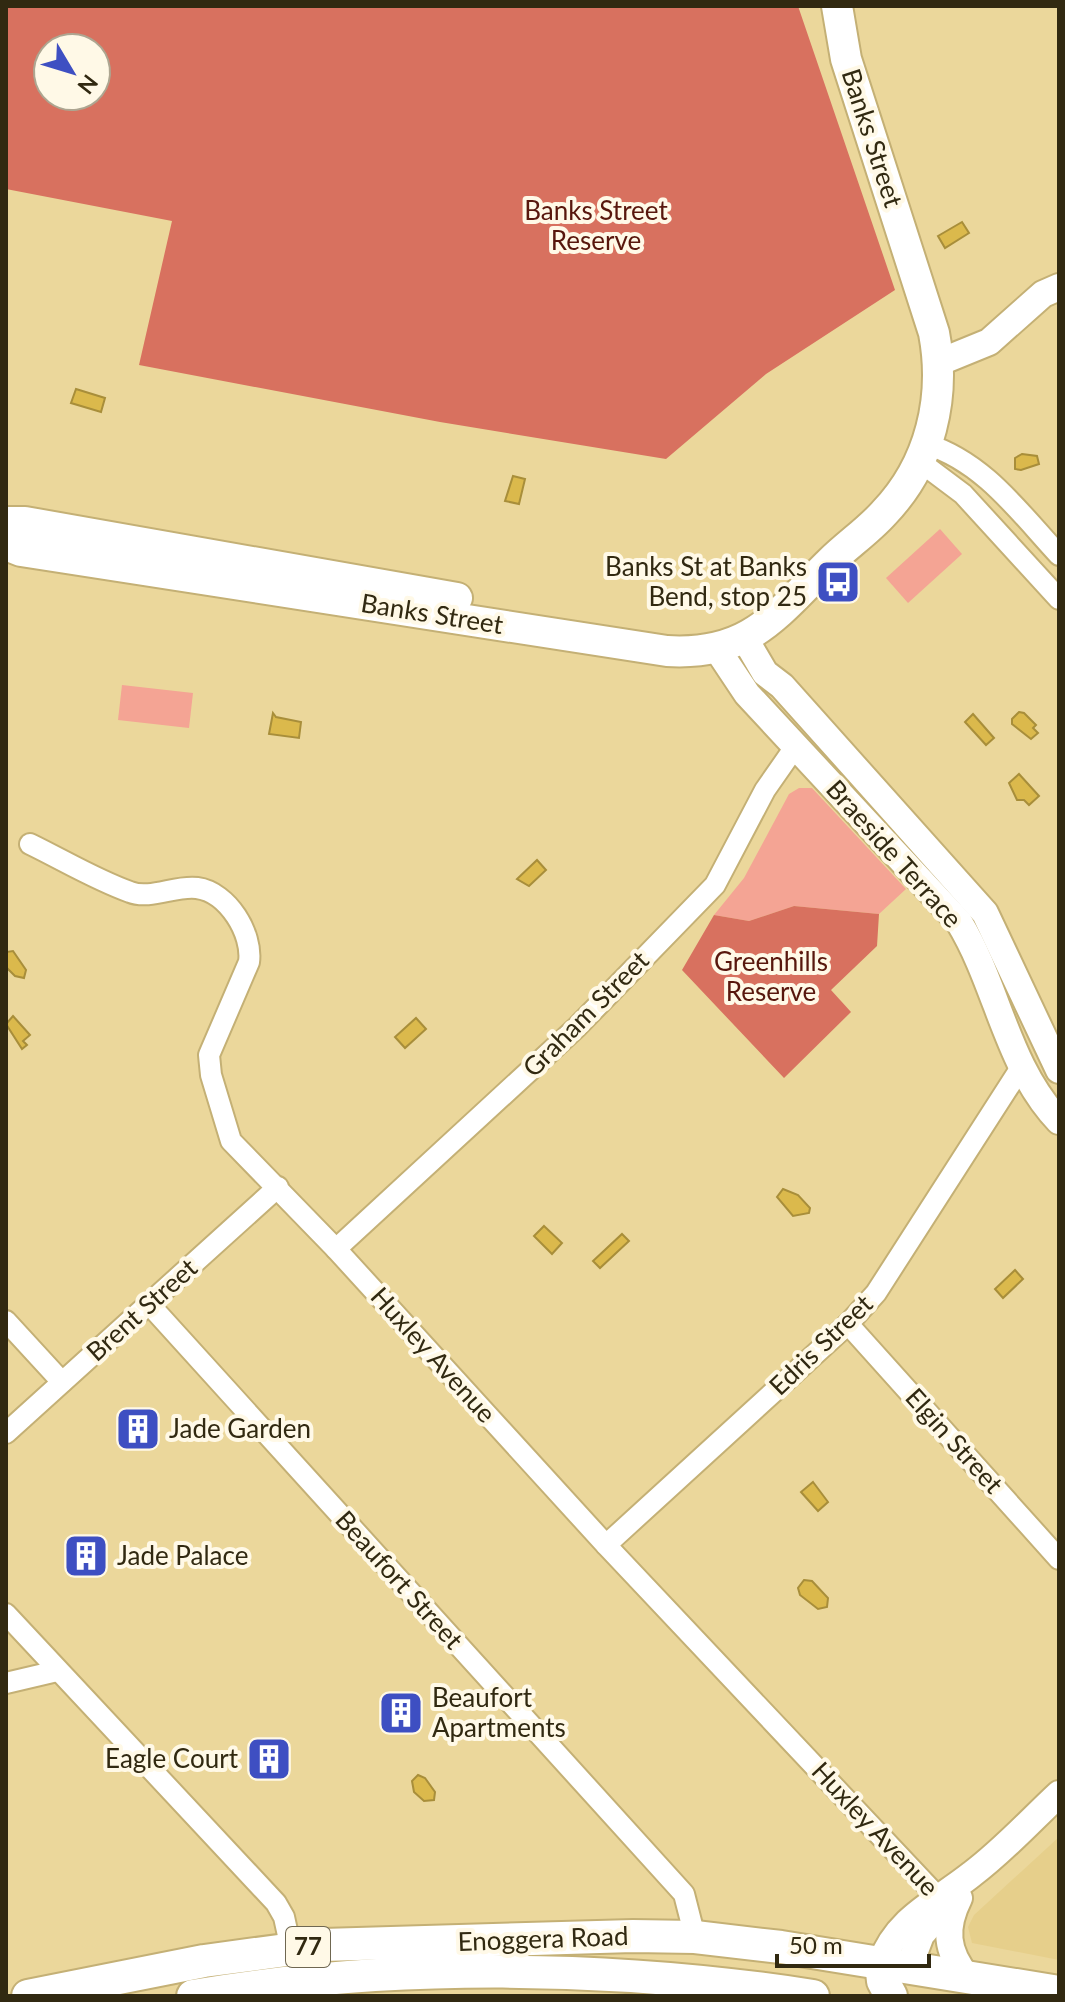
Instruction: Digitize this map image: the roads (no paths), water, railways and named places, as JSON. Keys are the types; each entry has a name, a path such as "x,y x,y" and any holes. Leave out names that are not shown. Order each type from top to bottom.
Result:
{"main road":[{"name":"Banks Street","path":"6,545 21,551 667,651 729,639 775,617 829,562 884,514 922,453 939,400 940,362 934,333 846,59 837,6"},
{"name":"Banks Street","path":"6,522 25,522 669,635 729,639"},
{"name":"Enoggera Road","path":"28,1996 291,1949 354,1944 695,1937 781,1947 897,1976 967,1977 1059,1992"},
{"path":"772,1993 781,1947"},
{"name":"Enoggera Road","path":"193,1996 325,1978 480,1974 630,1978 813,1996"},
{"path":"891,1996 883,1981 897,1976"}],"street":[{"path":"940,362 989,342 1043,294 1059,287"},
{"path":"922,453 969,463 998,489 1059,555"},
{"path":"922,453 976,507 1059,599"},
{"path":"976,507 974,497 981,488 991,485 998,489"},
{"name":"Braeside Terrace","path":"729,639 787,692 985,913 1059,1070"},
{"name":"Braeside Terrace","path":"729,639 747,694 959,922 972,944 1020,1069 1059,1121"},
{"path":"764,712 761,701 765,693 776,688 787,692"},
{"name":"Graham Street","path":"336,1249 577,1027 715,885 765,790 795,747"},
{"name":"Huxley Avenue","path":"30,844 134,894 196,887 210,892 235,914 251,947 249,962 209,1055 211,1075 231,1141 336,1249 606,1545 945,1905"},
{"name":"Edris Street","path":"606,1545 848,1324 876,1293 1020,1069"},
{"name":"Brent Street","path":"6,1433 278,1187"},
{"name":"Beaufort Street","path":"149,1304 684,1894 695,1937"},
{"path":"6,1321 62,1382"},
{"name":"Elgin Street","path":"848,1324 1059,1559"},
{"path":"6,1614 276,1903 284,1917 291,1949"},
{"path":"6,1683 57,1671"},
{"path":"897,1976 896,1933 945,1905 972,1874 1059,1794"},
{"path":"945,1905 949,1947 967,1977"}],"place":[{"name":"Banks St at Banks Bend, stop 25","path":"838,582"},
{"name":"Jade Garden","path":"138,1429"},
{"name":"Jade Palace","path":"86,1556"},
{"name":"Beaufort Apartments","path":"401,1713"},
{"name":"Eagle Court","path":"269,1759"}],"park label":[{"name":"Banks Street Reserve","path":"596,226"},
{"name":"Greenhills Reserve","path":"771,977"}]}
